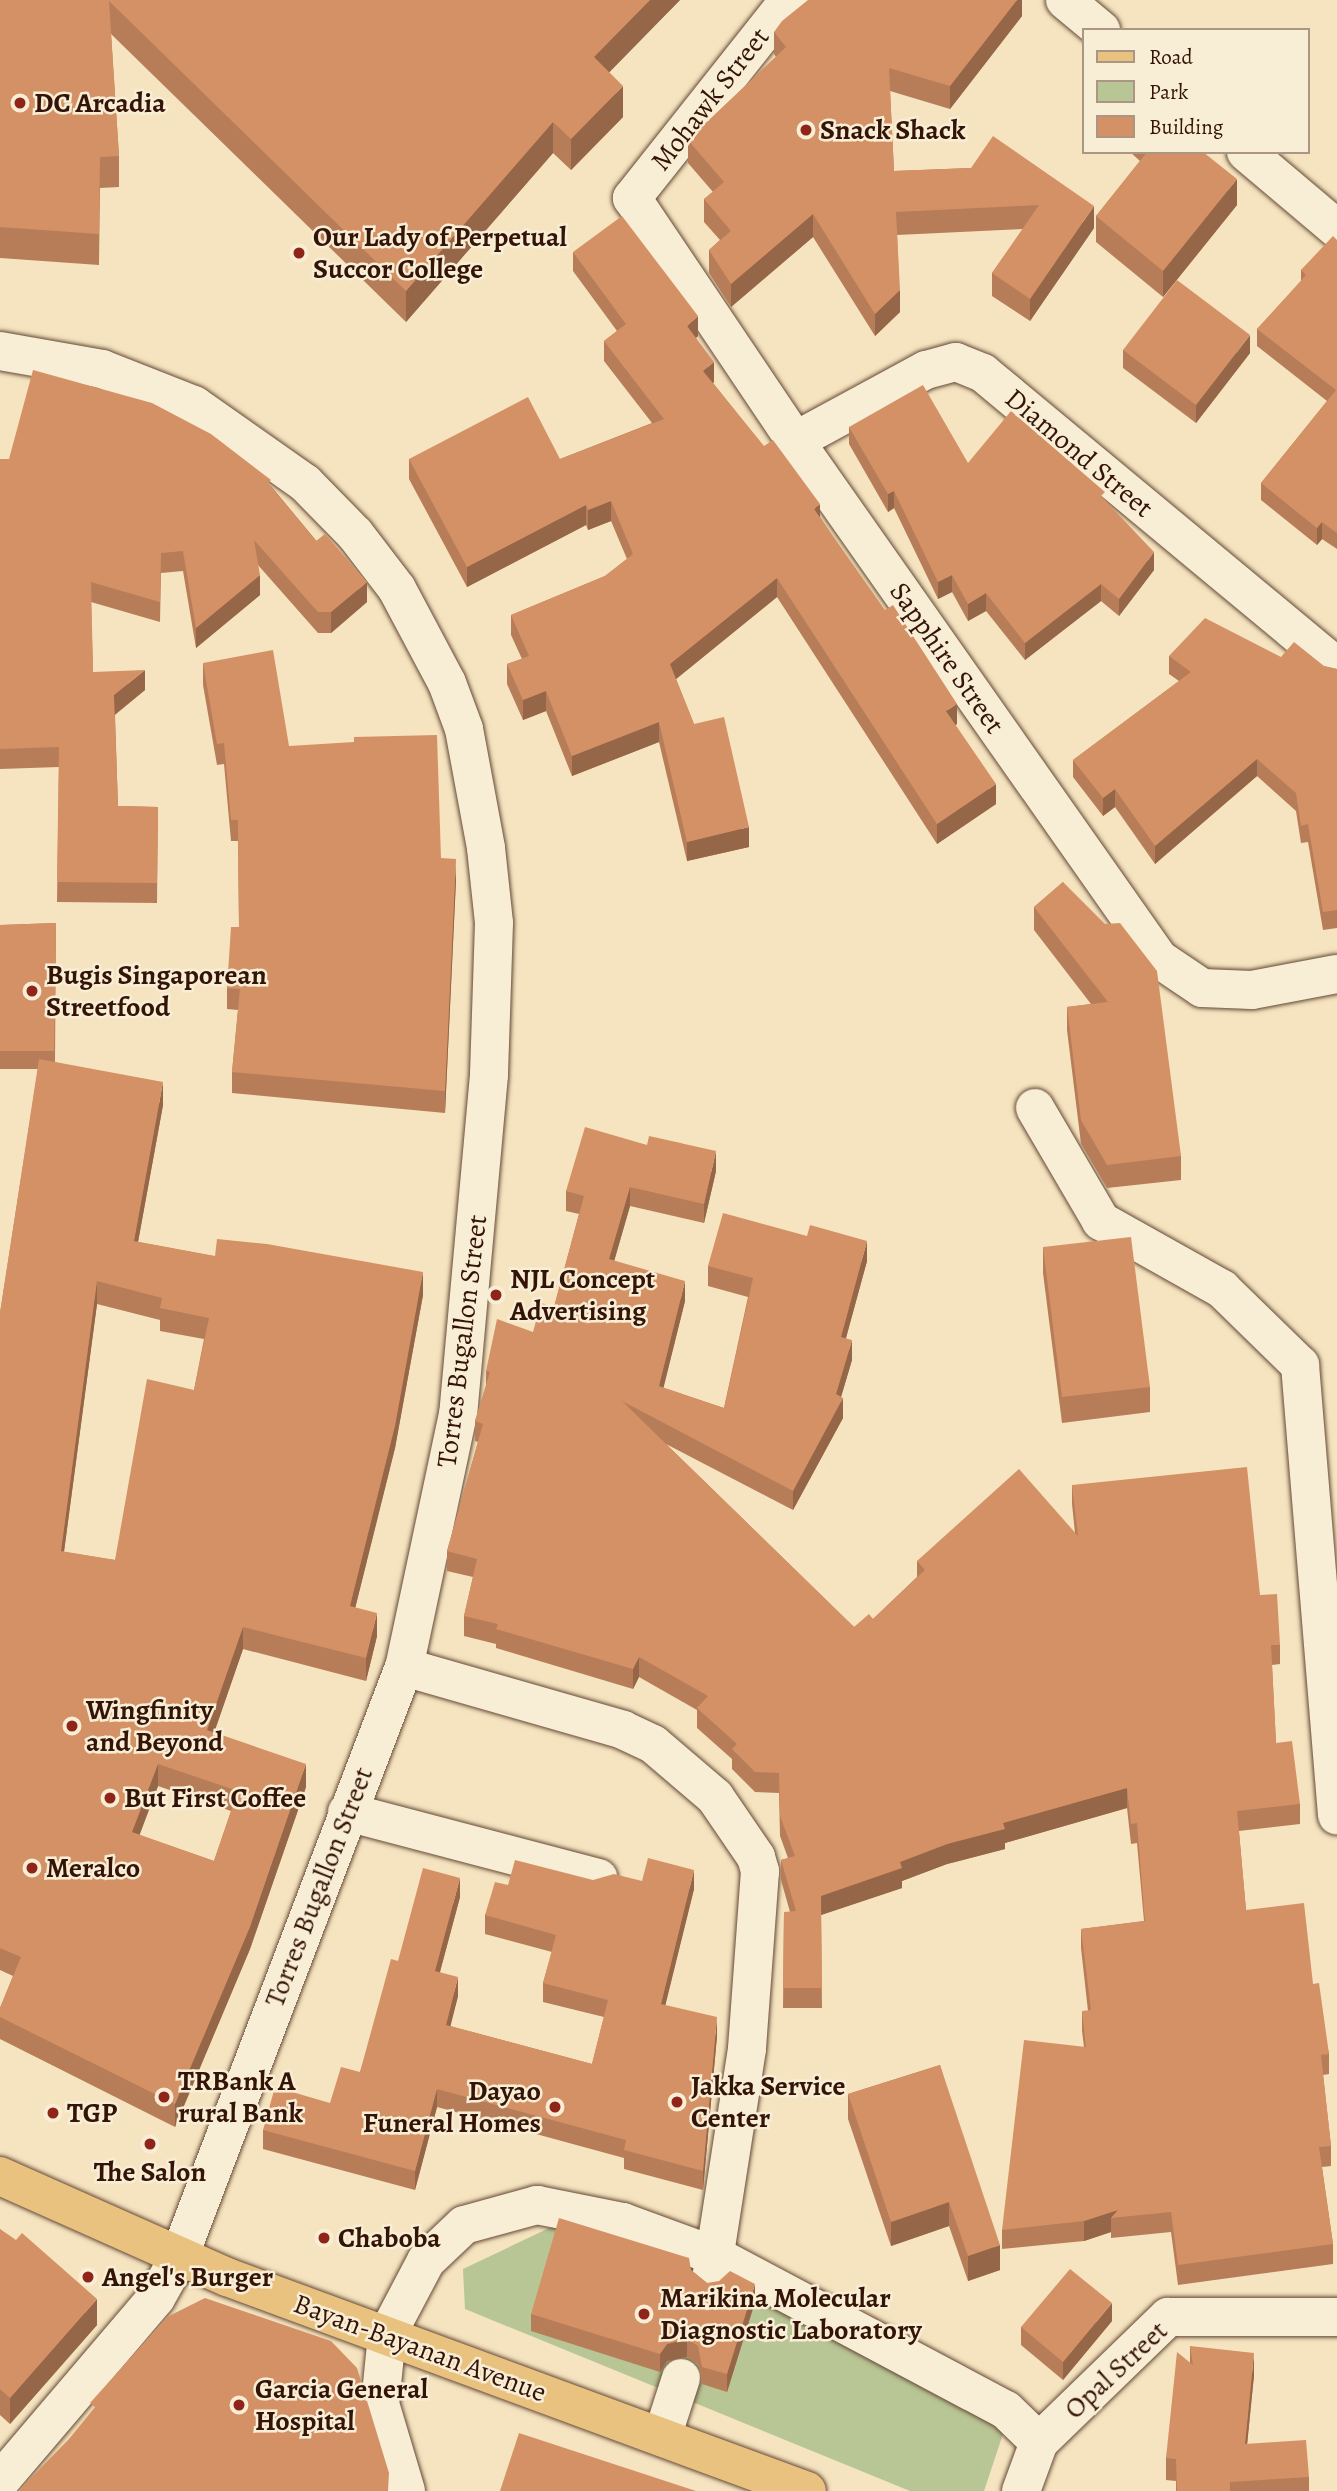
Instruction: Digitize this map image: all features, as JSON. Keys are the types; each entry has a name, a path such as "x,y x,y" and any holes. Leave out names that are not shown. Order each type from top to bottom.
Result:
{"main road":[{"name":"Bayan-Bayanan Avenue","path":"0,2176 179,2257 807,2491"}],"street":[{"name":"Mohawk Street","path":"632,198 789,0"},
{"path":"1065,0 1099,28"},
{"path":"1248,154 1337,229"},
{"name":"Sapphire Street","path":"632,198 795,441 1159,960 1202,988 1252,990 1337,974"},
{"name":"Torres Bugallon Street","path":"0,351 102,369 164,391 222,422 305,483 355,534 397,589 447,683 464,729 479,799 493,910 489,1075 458,1415 404,1667 179,2257 156,2298 0,2481"},
{"name":"Diamond Street","path":"795,441 926,370 956,362 983,373 1337,667"},
{"path":"1035,1108 1101,1221 1222,1289 1300,1366 1337,1815"},
{"path":"404,1667 612,1727 653,1744 715,1797 756,1857 760,1871 747,2049 714,2270"},
{"path":"348,1812 598,1878"},
{"path":"406,2491 380,2404 387,2335 426,2261 464,2225 537,2205 624,2222 714,2270 1006,2410 1039,2442"},
{"name":"Opal Street","path":"1021,2491 1039,2442 1168,2317 1337,2317"},
{"path":"662,2437 681,2378"}],"green space":[{"path":"564,2221 711,2269 1004,2431 984,2491 910,2491 465,2309 463,2269"}],"building":[{"path":"0,0 650,0 594,57 623,86 571,139 553,122 406,291 109,1 119,156 100,157 99,234 0,227"},
{"path":"808,0 1017,0 950,86 889,68 894,171 971,168 993,136 1094,206 1030,299 992,273 1039,205 896,212 900,290 875,314 813,214 731,284 709,250 731,231 704,199 724,182 688,140 786,47 774,32 782,21"},
{"path":"1145,154 1206,154 1237,179 1163,271 1096,216"},
{"path":"622,216 698,316 687,326 714,362 703,371 764,446 773,440 820,504 814,509 885,610 893,605 957,704 946,711 996,784 937,824 777,578 670,664 694,724 724,717 749,827 687,842 659,722 572,756 546,691 523,700 507,664 529,656 511,615 605,576 633,554 611,501 588,510 586,505 467,567 409,459 528,397 560,459 664,419 604,341 626,324 573,252"},
{"path":"1333,236 1337,240 1337,533 1322,522 1317,528 1261,483 1336,390 1257,329 1306,275 1301,270"},
{"path":"1177,280 1250,335 1196,405 1123,350"},
{"path":"33,370 152,403 211,434 271,480 268,483 316,541 325,534 367,582 331,612 318,612 254,540 260,575 196,628 183,551 161,553 160,602 91,582 93,672 145,670 114,695 118,806 158,807 157,883 57,882 59,747 0,749 0,459 9,459"},
{"path":"923,385 968,463 1011,411 1105,492 1101,496 1154,552 1119,599 1101,584 1025,643 986,593 968,604 952,575 938,582 894,491 888,494 849,427"},
{"path":"1205,618 1281,657 1294,642 1324,666 1337,669 1337,910 1323,912 1308,824 1301,826 1296,793 1257,759 1155,846 1115,789 1103,798 1073,760 1191,672 1169,656"},
{"path":"273,650 289,746 354,742 354,737 437,735 441,858 456,859 445,1091 232,1072 240,989 227,988 231,927 239,927 238,820 231,820 224,743 217,744 203,663"},
{"path":"1063,882 1105,924 1120,923 1157,971 1181,1156 1107,1165 1081,1120 1067,1007 1108,1002 1034,907"},
{"path":"56,923 54,1051 0,1051 0,925"},
{"path":"39,1059 163,1082 134,1241 215,1256 217,1239 267,1244 423,1272 395,1426 350,1606 377,1613 366,1658 243,1627 207,1730 306,1764 250,1927 175,2104 0,2017 0,2008 21,1957 0,1948 0,1313","holes":["97,1281 162,1298 160,1308 209,1318 194,1390 147,1379 115,1560 61,1551","158,1764 238,1791 214,1861 132,1832"]},
{"path":"585,1127 647,1145 649,1136 716,1151 704,1204 630,1187 609,1259 685,1281 659,1386 724,1408 753,1278 708,1266 723,1213 807,1236 810,1225 867,1241 841,1337 852,1340 836,1394 843,1398 793,1491 622,1401 854,1627 869,1614 873,1619 925,1570 917,1561 1019,1469 1078,1536 1072,1485 1247,1467 1260,1595 1277,1594 1280,1645 1271,1645 1276,1743 1292,1741 1300,1804 1237,1811 1246,1910 1304,1903 1313,1984 1319,1983 1329,2054 1321,2055 1331,2146 1319,2147 1333,2244 1178,2265 1171,2212 1111,2218 1118,2210 1084,2221 1002,2230 1024,2040 1086,2047 1082,2011 1091,2010 1081,1929 1145,1921 1137,1823 1131,1824 1127,1788 1003,1823 1005,1829 947,1844 900,1862 902,1868 821,1896 822,1988 783,1988 784,1912 796,1911 781,1860 795,1856 780,1816 779,1773 755,1772 732,1749 737,1744 697,1708 708,1696 639,1657 633,1669 496,1629 498,1624 464,1616 477,1559 447,1551 483,1424 475,1421 490,1372 486,1371 497,1319 533,1332 541,1303 554,1307 584,1196 566,1191"},
{"path":"1131,1237 1150,1387 1062,1397 1043,1247"},
{"path":"648,1858 694,1870 661,2004 717,2017 703,2171 624,2150 626,2140 437,2089 415,2171 263,2130 275,2087 330,2103 341,2067 360,2072 391,1959 398,1961 423,1868 460,1878 435,1971 458,1977 446,2025 592,2064 608,2000 543,1983 556,1935 485,1915 495,1882 508,1885 515,1860 593,1880 614,1874 642,1881"},
{"path":"940,2065 1000,2245 968,2256 949,2202 891,2222 848,2094"},
{"name":"Marikina Molecular Diagnostic Laboratory","path":"559,2218 689,2258 691,2270 707,2283 719,2281 730,2271 755,2284 727,2374 702,2367 698,2346 687,2339 667,2344 660,2354 531,2314"},
{"path":"0,2229 16,2240 22,2233 97,2299 10,2398 0,2389"},
{"path":"1070,2269 1112,2303 1063,2362 1021,2327"},
{"name":"Garcia General Hospital","path":"205,2298 331,2341 357,2368 389,2473 388,2491 18,2491 69,2439 95,2407 90,2403 167,2317"},
{"path":"1190,2346 1254,2353 1245,2444 1306,2440 1309,2477 1230,2482 1230,2491 1177,2491 1176,2459 1166,2458 1177,2352 1193,2365"},
{"path":"519,2433 696,2491 500,2491"}],"place":[{"name":"DC Arcadia","path":"20,103"},
{"name":"Snack Shack","path":"806,130"},
{"name":"Our Lady of Perpetual Succor College","path":"299,253"},
{"name":"Bugis Singaporean Streetfood","path":"32,991"},
{"name":"NJL Concept Advertising","path":"496,1295"},
{"name":"Wingfinity and Beyond","path":"72,1726"},
{"name":"But First Coffee","path":"110,1798"},
{"name":"Meralco","path":"32,1868"},
{"name":"TRBank A rural Bank","path":"164,2097"},
{"name":"Jakka Service Center","path":"677,2102"},
{"name":"Dayao Funeral Homes","path":"555,2107"},
{"name":"TGP","path":"53,2113"},
{"name":"The Salon","path":"150,2144"},
{"name":"Chaboba","path":"324,2238"},
{"name":"Angel's Burger","path":"88,2277"},
{"name":"Marikina Molecular Diagnostic Laboratory","path":"644,2314"},
{"name":"Garcia General Hospital","path":"239,2405"}]}
